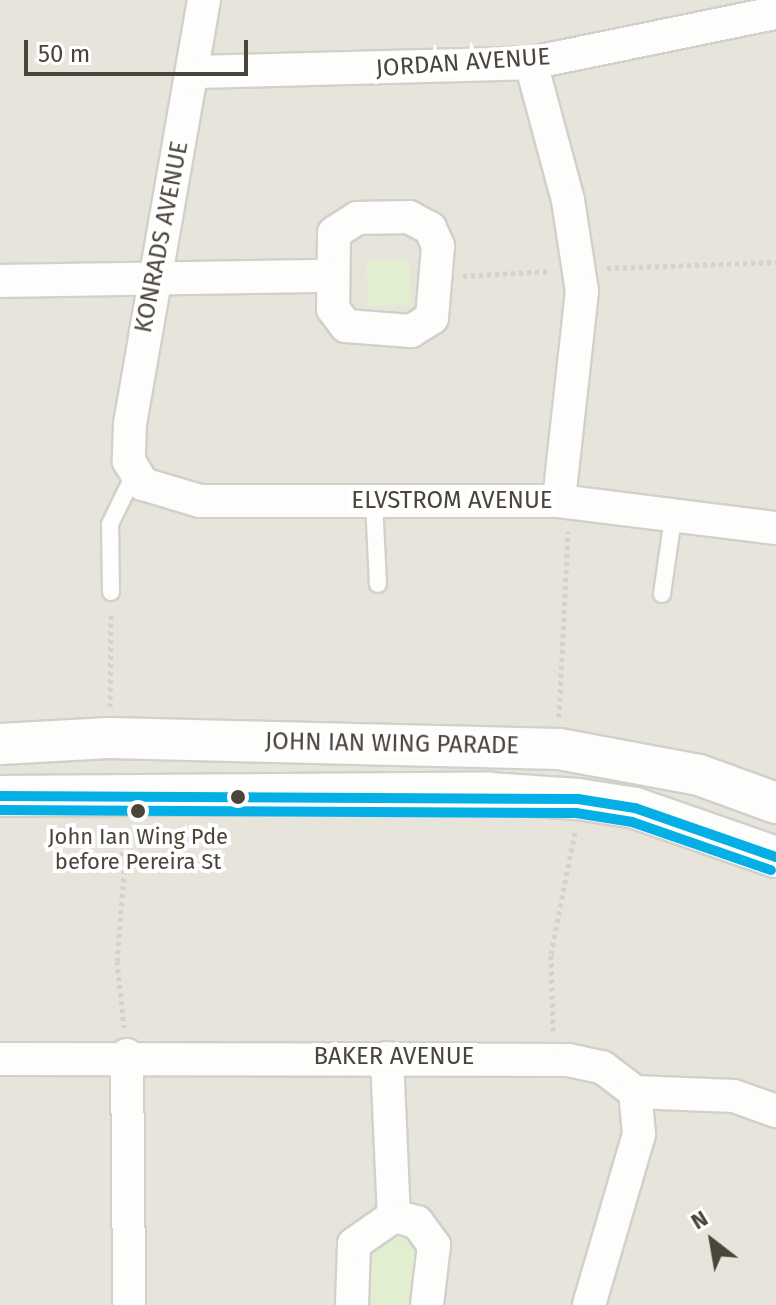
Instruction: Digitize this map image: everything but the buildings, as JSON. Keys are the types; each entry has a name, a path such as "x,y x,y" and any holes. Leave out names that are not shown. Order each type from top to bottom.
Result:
{"street":[{"name":"KONRADS AVENUE","path":"135,473 127,446 150,280 195,72 204,0"},
{"path":"770,0 776,14"},
{"name":"JORDAN AVENUE","path":"195,72 531,63 776,14"},
{"path":"531,63 568,200 582,291 566,502"},
{"path":"0,281 330,276"},
{"name":"ELVSTROM AVENUE","path":"135,473 154,492 200,501 566,502 673,518 776,528"},
{"name":"JOHN IAN WING PARADE","path":"0,744 109,738 559,749 699,775 776,803"},
{"name":"JOHN IAN WING PARADE","path":"0,796 108,792 578,799 635,808 776,857"},
{"path":"127,1055 129,1305"},
{"name":"BAKER AVENUE","path":"0,1059 127,1055 557,1059 602,1067 635,1092"},
{"path":"387,1058 394,1216"},
{"path":"589,1305 639,1134 635,1092 734,1096 776,1111"},
{"path":"352,1305 354,1244 394,1216 417,1222 434,1245 427,1305"}],"lane":[{"path":"111,592 110,524 135,473"},
{"path":"374,500 378,584"},
{"path":"662,594 673,518"}],"path":[{"path":"559,749 560,584 566,502"},
{"path":"109,738 111,592"},
{"path":"108,792 125,862 117,961 127,1055"},
{"path":"557,1059 551,954 578,799"}],"shaded area":[{"path":"0,0 776,0 776,1305 0,1305"}],"green space":[{"path":"366,259 410,259 411,305 367,306"},
{"path":"381,1225 423,1239 414,1305 363,1305 363,1252"}],"transit line":[{"path":"0,796 578,799 635,808 776,857"},
{"path":"0,810 576,813 632,822 771,870"}],"place":[{"name":"John Ian Wing Pde before Pereira St","path":"138,811"}]}
